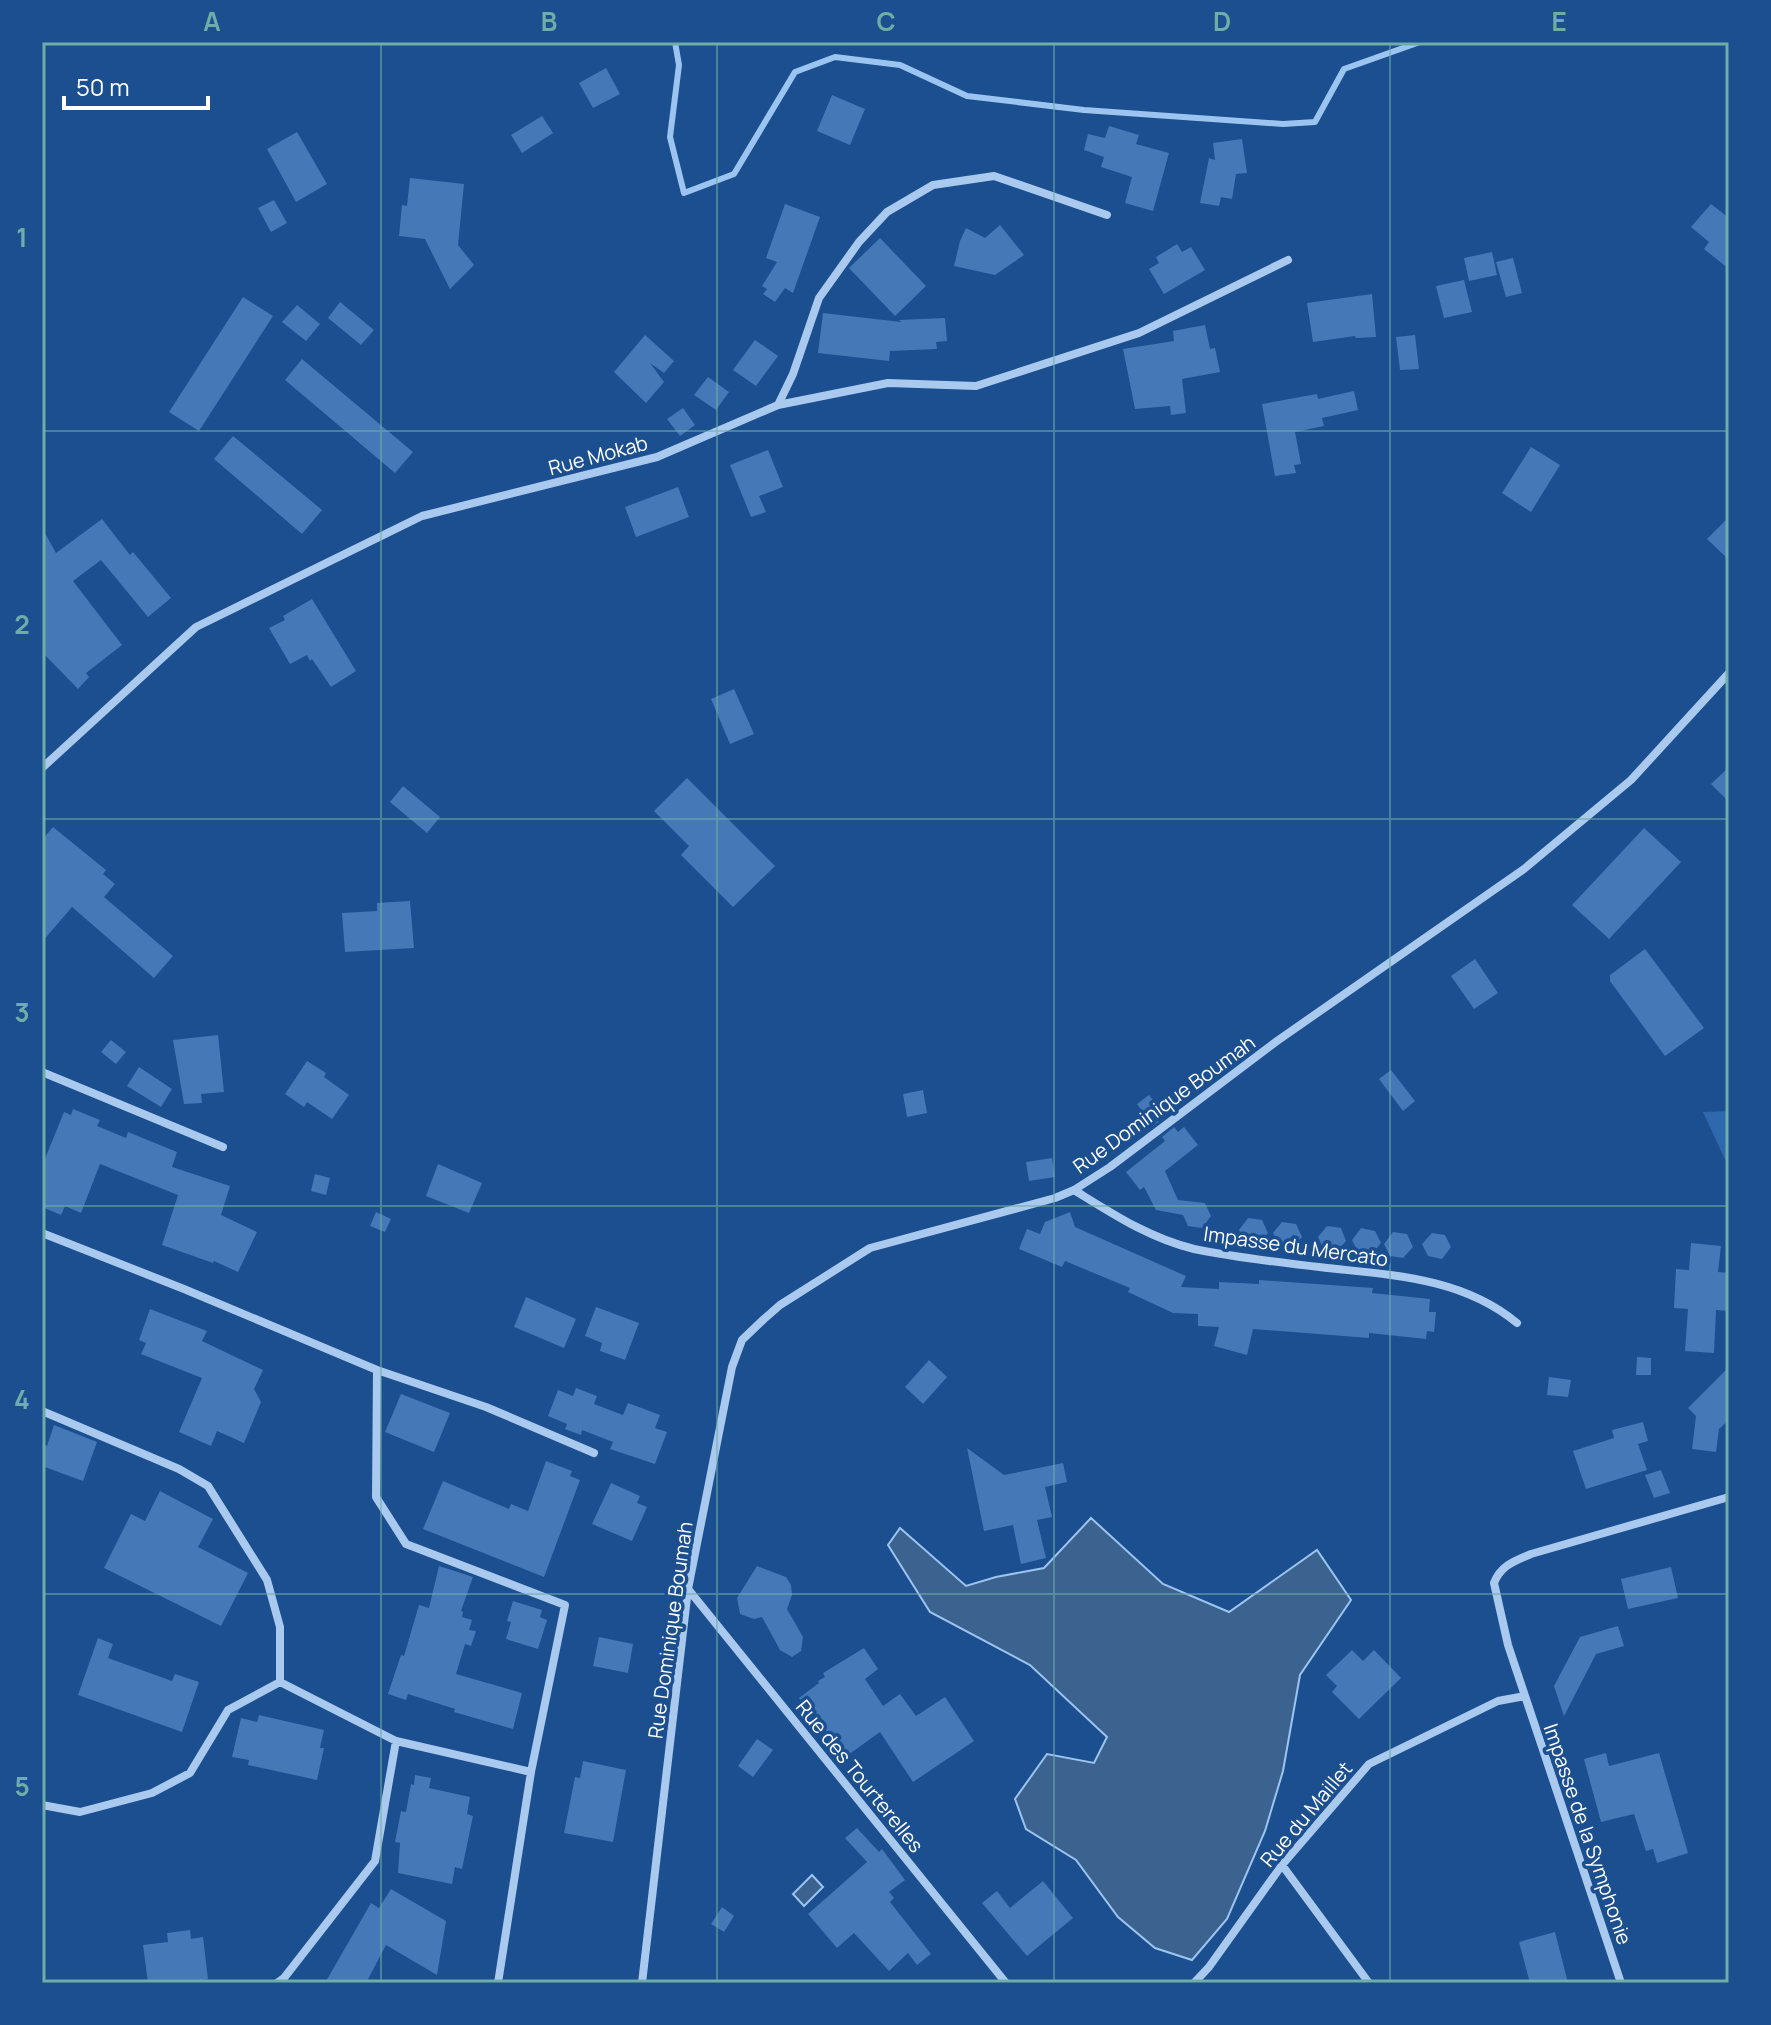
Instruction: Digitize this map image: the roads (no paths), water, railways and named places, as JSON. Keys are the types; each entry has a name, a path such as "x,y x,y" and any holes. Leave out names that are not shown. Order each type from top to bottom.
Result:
{"street":[{"path":"778,405 793,374 819,298 859,242 887,212 933,185 994,176 1107,215"},
{"name":"Rue Mokab","path":"42,768 179,640 210,620 422,516 657,457 778,405 888,383 976,386 1139,333 1288,260"},
{"name":"Rue Dominique Boumah","path":"642,1983 688,1589 732,1367 742,1340 780,1305 870,1248 1074,1190 1277,1041 1524,869 1631,780 1729,673"},
{"path":"42,1072 223,1147"},
{"name":"Impasse du Mercato","path":"1074,1190 1145,1233 1193,1248 1277,1263 1378,1273 1437,1283 1477,1298 1517,1323"},
{"path":"42,1233 377,1370 486,1407 594,1453"},
{"path":"377,1370 376,1497 406,1544 565,1605 531,1772 498,1983"},
{"path":"42,1411 179,1469 208,1486 267,1580 280,1627 280,1682"},
{"name":"Impasse de la Symphonie","path":"1621,1983 1508,1645 1494,1583 1504,1566 1531,1554 1729,1497"},
{"name":"Rue des Tourterelles","path":"688,1589 1006,1983"},
{"path":"280,1682 396,1741 531,1772"},
{"path":"42,1805 80,1812 152,1793 190,1773 228,1710 280,1682"},
{"name":"Rue du Maillet","path":"1194,1983 1209,1967 1282,1865 1369,1764 1498,1701 1525,1696"},
{"path":"277,1983 375,1861 396,1741"},
{"path":"1282,1865 1369,1983"}],"waterway":[{"path":"675,42 679,65 670,137 684,193 734,174 795,72 835,57 900,65 967,96 1084,110 1283,124 1315,122 1344,69 1420,42"}]}
